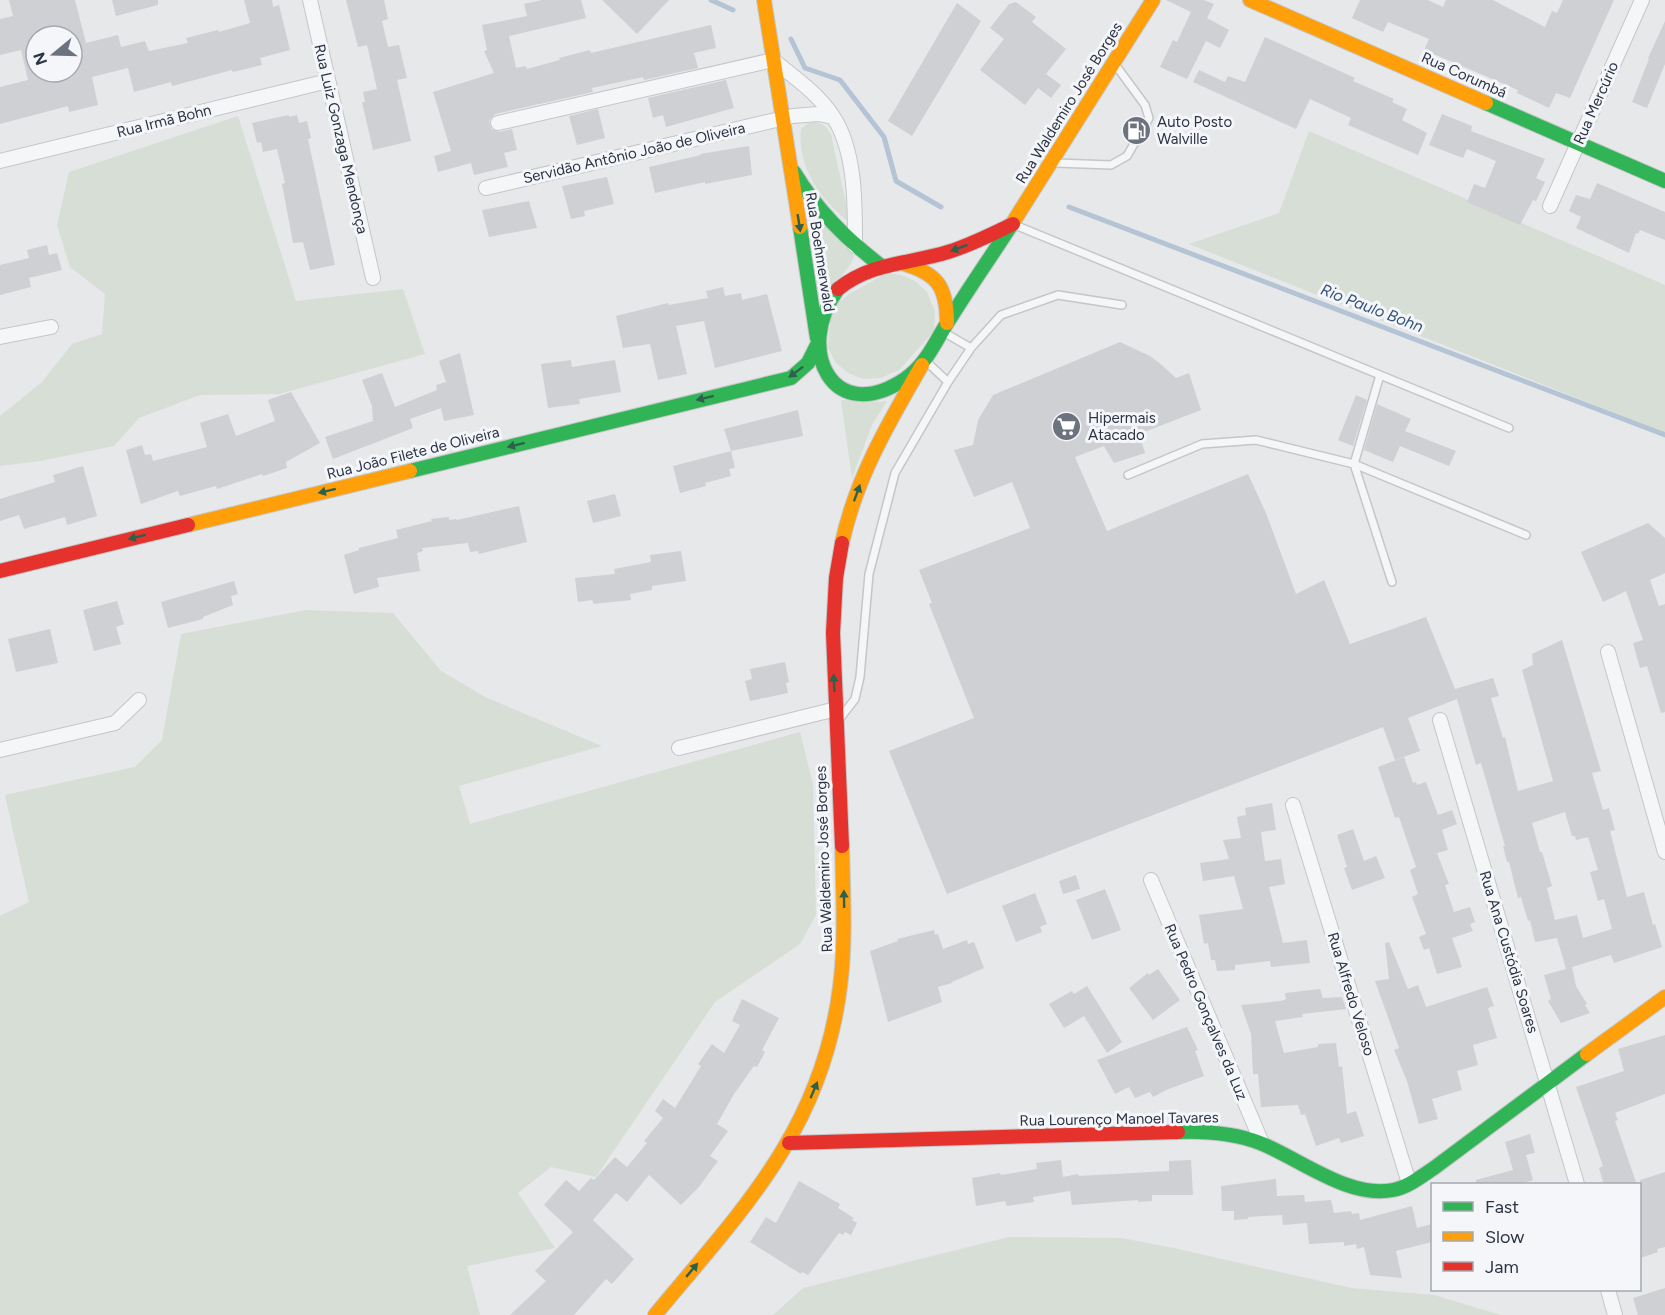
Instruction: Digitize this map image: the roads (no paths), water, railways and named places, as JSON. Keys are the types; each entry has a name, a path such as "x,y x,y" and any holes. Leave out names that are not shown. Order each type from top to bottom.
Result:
{"main road":[{"name":"Rua Boehmerwald","path":"764,0 818,343"},
{"name":"Rua Waldemiro José Borges","path":"944,327 1051,163 1153,0"},
{"name":"Rua Corumbá","path":"1250,0 1665,182"},
{"name":"Rua Boehmerwald","path":"790,165 822,214 837,231 880,265"},
{"path":"897,262 919,267 936,278 944,291 948,306 944,327 923,362 888,389 855,393 842,389 829,377 819,357 818,343 822,315 841,285 858,274 880,265 948,252 1012,224"},
{"name":"Rua João Filete de Oliveira","path":"0,571 791,378 808,363 818,343"},
{"name":"Rua Waldemiro José Borges","path":"655,1315 744,1206 789,1143 824,1064 839,1002 843,965 844,891 834,610 836,575 844,531 859,485 876,448 923,362"},
{"name":"Rua Lourenço Manoel Tavares","path":"789,1143 1206,1131 1234,1135 1262,1143 1359,1188 1393,1190 1434,1168 1665,997"}],"street":[{"name":"Rua Luiz Gonzaga Mendonça","path":"310,0 373,278"},
{"name":"Rua Mercúrio","path":"1550,206 1642,0"},
{"path":"498,123 773,60 801,83 833,117 846,149 853,183 855,246"},
{"name":"Rua Irmã Bohn","path":"0,160 328,81"},
{"name":"Servidão Antônio João de Oliveira","path":"486,188 805,114 833,117"},
{"path":"0,337 51,327"},
{"path":"1608,652 1665,852"},
{"path":"0,750 115,723 140,700"},
{"path":"679,748 836,716"},
{"name":"Rua Ana Custódia Soares","path":"1440,720 1576,1183"},
{"name":"Rua Alfredo Veloso","path":"1293,805 1409,1183"},
{"name":"Rua Pedro Gonçalves da Luz","path":"1151,880 1262,1143"},
{"path":"1608,1291 1615,1315"}],"lane":[{"path":"1051,163 1111,165 1127,156 1149,118 1145,105 1113,63"},
{"path":"1012,224 1509,428"},
{"path":"836,716 855,699 860,677 869,574 895,473 948,382 971,348 1001,315 1058,296 1122,305"},
{"path":"944,327 971,348"},
{"path":"923,362 948,382"},
{"path":"1380,375 1354,464 1392,582"},
{"path":"1128,476 1202,444 1256,440 1354,464 1526,535"}],"waterway":[{"name":"Rio Paulo Bohn","path":"711,0 733,10"},
{"name":"Rio Paulo Bohn","path":"791,39 805,68 840,80 884,137 896,181 941,207"},
{"name":"Rio Paulo Bohn","path":"1069,207 1665,435"}],"place":[{"name":"Auto Posto Walville","path":"1136,131"},
{"name":"Hipermais Atacado","path":"1067,427"}]}
